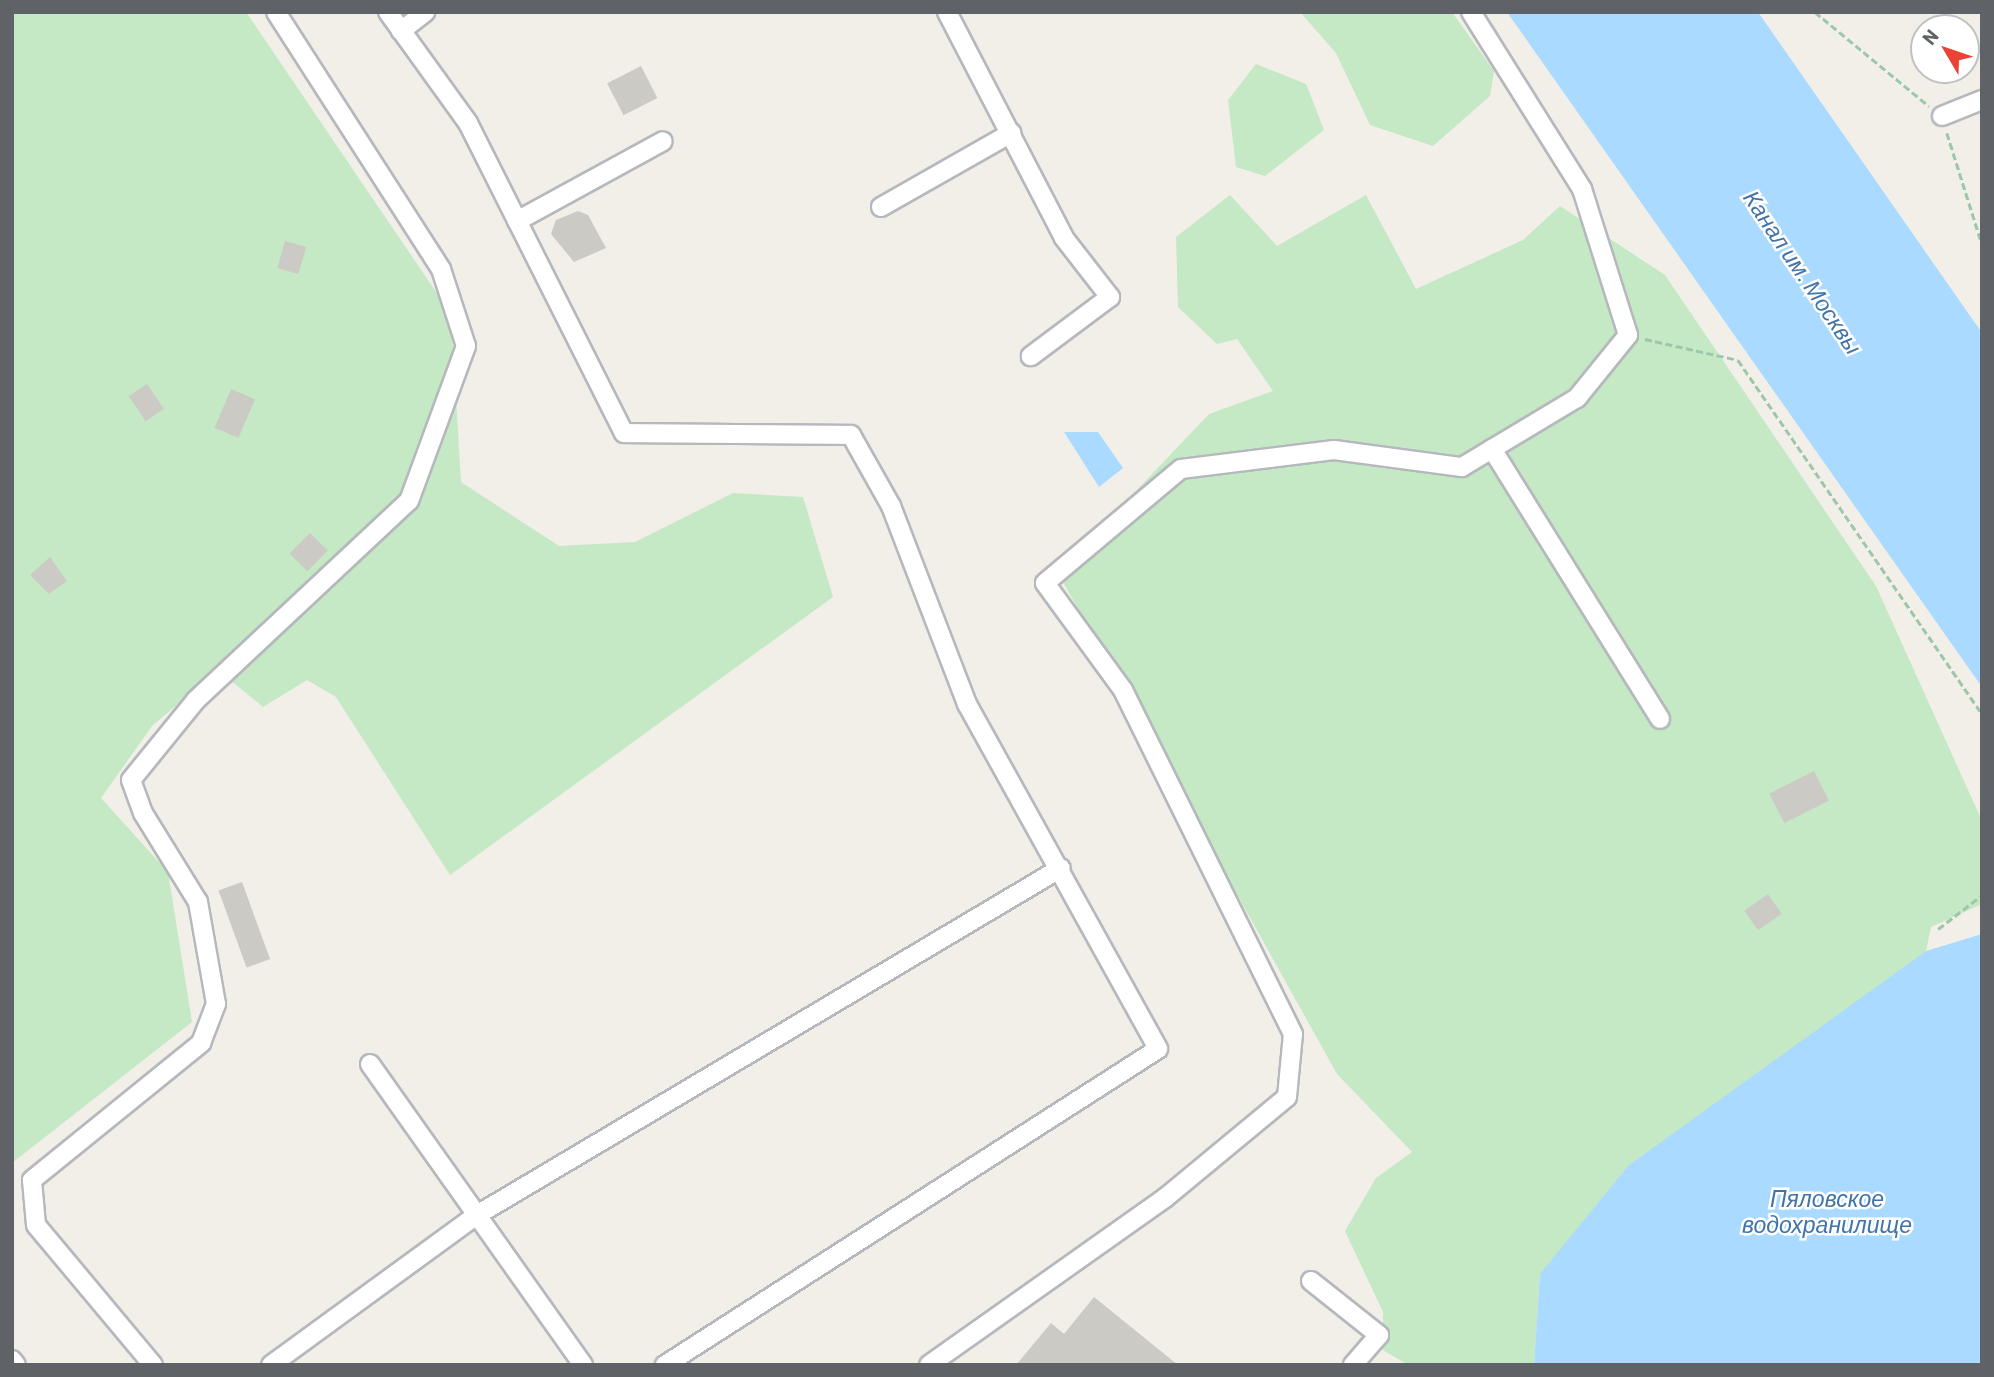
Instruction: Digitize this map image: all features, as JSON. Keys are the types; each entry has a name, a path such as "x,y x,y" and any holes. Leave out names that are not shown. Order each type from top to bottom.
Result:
{"street":[{"path":"153,1365 36,1225 32,1180 201,1043 215,1004 198,901 143,813 131,780 196,700 409,501 466,346 441,269 276,12"},
{"path":"388,12 468,123 624,433 851,435 891,506 967,704 1061,868 1158,1049 665,1365"},
{"path":"401,30 425,12"},
{"path":"947,12 1064,238 1111,297 1031,356"},
{"path":"929,1365 1165,1198 1287,1097 1293,1034 1123,690 1045,583 1181,469 1335,450 1462,467 1577,398 1628,335 1582,189 1471,12"},
{"path":"1942,116 1982,100"},
{"path":"881,207 1011,133"},
{"path":"517,221 663,141"},
{"path":"1492,449 1660,719"},
{"path":"271,1365 477,1215 1061,868"},
{"path":"370,1063 583,1365"},
{"path":"1311,1280 1378,1335 1353,1365"},
{"path":"12,1360 16,1365"}],"path":[{"path":"1815,12 1942,116 1982,244"},
{"path":"1628,335 1738,360 1982,714"},
{"path":"1938,929 1982,895"}],"green space":[{"path":"12,12 246,12 451,314 461,482 559,546 635,542 733,493 803,497 833,597 450,875 336,697 307,680 263,707 218,670 152,726 101,798 168,872 192,1022 12,1163"},
{"path":"1300,12 1452,12 1494,71 1490,96 1433,146 1370,125 1336,53"},
{"path":"1256,64 1306,84 1324,130 1265,176 1236,167 1228,100"},
{"path":"1230,195 1277,246 1366,195 1416,289 1523,240 1560,206 1665,275 1876,586 1982,821 1982,904 1931,927 1926,951 1540,1274 1534,1365 1408,1365 1383,1350 1383,1312 1345,1231 1376,1178 1412,1152 1337,1074 1058,573 1209,414 1273,391 1237,339 1217,344 1178,307 1176,237"}],"water":[{"name":"Канал им. Москвы","path":"1507,12 1758,12 1982,333 1982,687"},
{"path":"1064,432 1098,432 1123,468 1099,487"},
{"name":"Пяловское водохранилище","path":"1982,934 1982,1365 1534,1365 1540,1274 1628,1166 1926,951"}],"building":[{"path":"641,66 657,98 623,115 607,83"},
{"path":"578,211 588,215 606,248 574,262 551,234 556,220"},
{"path":"285,241 306,247 298,274 277,268"},
{"path":"147,384 164,409 146,421 129,396"},
{"path":"231,389 255,399 239,438 215,428"},
{"path":"310,533 328,551 307,571 289,554"},
{"path":"50,557 67,581 49,594 30,575"},
{"path":"1814,771 1829,800 1784,823 1769,794"},
{"path":"242,882 270,959 247,968 219,891"},
{"path":"1768,894 1782,914 1758,930 1744,911"},
{"path":"1094,1297 1178,1365 1016,1365 1051,1323 1064,1334"}]}
